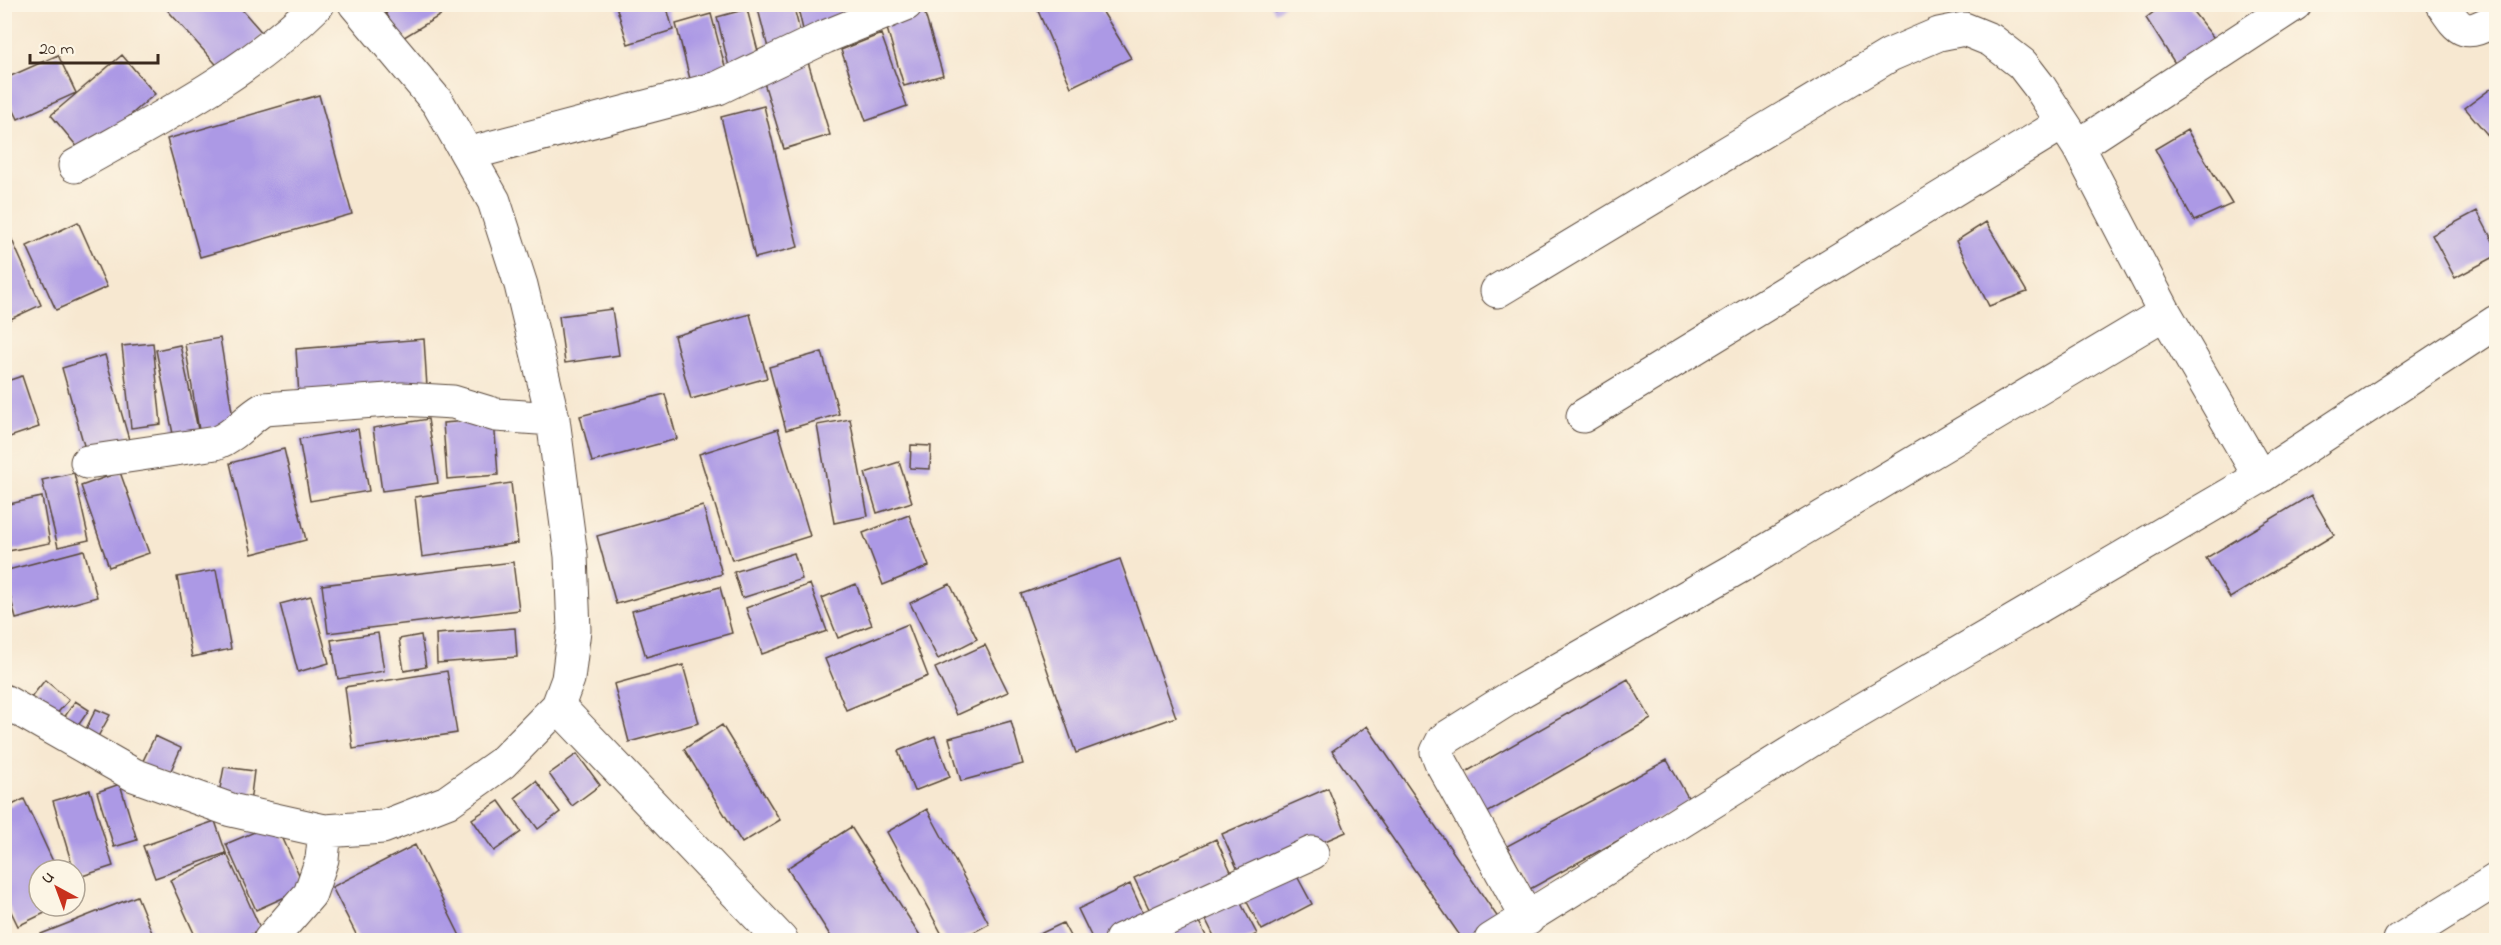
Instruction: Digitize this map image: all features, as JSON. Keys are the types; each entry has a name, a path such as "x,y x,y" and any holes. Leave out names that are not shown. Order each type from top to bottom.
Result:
{"street":[{"path":"4,701 134,775 231,810 325,831 383,827 447,802 502,763 558,706 568,678 574,630 571,556 521,285 494,201 438,103 355,4"},
{"path":"467,154 718,88 825,37 906,4"},
{"path":"1583,416 2295,4"},
{"path":"2442,4 2456,25 2466,30 2478,28 2496,19"},
{"path":"75,166 212,89 307,15"},
{"path":"1497,291 1890,55 1939,34 1964,29 1991,40 2022,64 2070,135 2165,313 2260,477"},
{"path":"1528,919 1441,762 1437,752 1443,740 1516,694 1739,567 2165,313"},
{"path":"1491,940 1829,729 2260,477 2496,322"},
{"path":"87,462 216,443 232,437 251,417 264,409 402,399 453,402 496,415 546,418"},
{"path":"558,706 781,940"},
{"path":"270,940 310,894 322,860 325,831"},
{"path":"1121,940 1312,853"},
{"path":"2400,940 2496,880"}],"building":[{"path":"162,4 237,4 264,35 223,72"},
{"path":"381,4 446,4 449,10 401,39"},
{"path":"620,4 666,4 673,30 628,44 616,6"},
{"path":"776,4 793,4 803,43 769,52 758,9"},
{"path":"797,4 858,4 862,18 804,34"},
{"path":"922,4 943,75 904,86 883,15"},
{"path":"1035,4 1098,4 1131,58 1071,87"},
{"path":"1270,4 1285,4 1275,12"},
{"path":"2164,4 2187,4 2214,38 2176,65 2146,18"},
{"path":"747,9 761,63 730,71 717,17"},
{"path":"711,14 726,70 690,79 676,24"},
{"path":"881,34 907,106 866,121 841,50"},
{"path":"58,55 76,93 18,119 4,90 4,79"},
{"path":"122,55 155,94 84,155 51,115"},
{"path":"808,62 830,135 784,149 762,76"},
{"path":"2496,85 2496,145 2465,108"},
{"path":"319,95 352,214 200,257 167,139"},
{"path":"764,106 798,247 755,258 721,117"},
{"path":"2187,130 2232,204 2194,221 2155,149"},
{"path":"2477,211 2496,247 2496,256 2455,278 2432,235"},
{"path":"4,222 41,305 4,322"},
{"path":"78,222 107,287 56,310 27,246"},
{"path":"1986,222 2027,292 1989,306 1956,241"},
{"path":"612,309 619,355 565,363 559,316"},
{"path":"750,314 767,378 691,399 674,336"},
{"path":"220,338 234,424 199,430 185,344"},
{"path":"424,339 427,387 299,396 296,349"},
{"path":"153,343 161,424 131,428 122,346"},
{"path":"180,345 199,434 174,439 156,350"},
{"path":"822,352 839,414 786,430 769,367"},
{"path":"105,355 130,443 87,456 62,368"},
{"path":"22,376 39,427 4,439 4,382"},
{"path":"665,394 677,439 592,462 580,416"},
{"path":"428,419 438,483 382,491 373,428"},
{"path":"494,419 498,475 447,479 443,423"},
{"path":"850,419 868,516 834,523 817,425"},
{"path":"358,429 369,491 310,501 299,439"},
{"path":"778,429 810,536 732,560 699,454"},
{"path":"911,445 931,446 930,469 910,468"},
{"path":"284,449 306,540 252,554 230,463"},
{"path":"899,462 912,502 877,513 865,473"},
{"path":"120,472 149,553 109,567 81,486"},
{"path":"74,473 89,540 58,547 42,480"},
{"path":"511,483 518,543 422,557 415,497"},
{"path":"2311,495 2334,535 2230,598 2206,558"},
{"path":"42,497 50,543 8,551 4,530 4,505"},
{"path":"703,506 722,574 616,604 597,536"},
{"path":"909,515 929,566 883,585 863,533"},
{"path":"84,550 97,597 16,619 4,571"},
{"path":"794,553 802,579 742,598 734,572"},
{"path":"1120,559 1176,717 1076,753 1021,594"},
{"path":"513,562 519,610 328,633 322,585"},
{"path":"216,570 231,649 192,657 177,577"},
{"path":"810,584 827,631 762,654 746,608"},
{"path":"856,584 872,625 838,638 822,598"},
{"path":"950,584 977,639 938,659 910,603"},
{"path":"720,587 732,633 646,657 632,611"},
{"path":"311,596 329,663 298,672 280,604"},
{"path":"908,624 928,676 846,710 825,659"},
{"path":"515,628 517,657 437,663 436,634"},
{"path":"378,633 384,671 338,679 331,640"},
{"path":"421,635 426,667 404,671 399,639"},
{"path":"985,645 1008,692 957,715 935,668"},
{"path":"683,665 699,723 629,742 614,684"},
{"path":"447,671 457,733 353,749 345,687"},
{"path":"1628,679 1651,719 1487,813 1464,773"},
{"path":"45,680 69,700 52,719 29,700"},
{"path":"75,701 89,710 75,730 62,721"},
{"path":"96,709 110,715 96,740 84,733"},
{"path":"1011,721 1023,764 961,781 949,738"},
{"path":"722,725 780,820 742,843 684,749"},
{"path":"1367,726 1503,925 1481,940 1463,940 1332,751"},
{"path":"155,736 181,748 168,777 141,765"},
{"path":"935,736 950,777 914,791 898,751"},
{"path":"577,754 600,785 572,806 549,774"},
{"path":"1667,760 1690,801 1530,889 1507,846"},
{"path":"224,767 254,771 250,803 218,799"},
{"path":"536,781 560,812 538,829 515,798"},
{"path":"120,784 137,840 114,847 97,792"},
{"path":"1328,788 1346,832 1241,877 1222,834"},
{"path":"90,790 113,866 87,874 87,858 70,858 53,801"},
{"path":"24,799 51,858 27,858 27,918 34,918 18,926 4,897 4,809"},
{"path":"499,801 521,832 494,851 472,819"},
{"path":"927,809 989,924 959,940 945,940 887,832"},
{"path":"215,821 226,853 155,878 143,846"},
{"path":"276,823 305,888 256,910 226,844"},
{"path":"851,827 923,940 833,940 787,868"},
{"path":"1216,839 1235,880 1154,919 1134,878"},
{"path":"415,845 462,940 359,940 332,887"},
{"path":"227,854 261,930 238,940 197,940 170,880"},
{"path":"1291,865 1312,904 1262,930 1241,891"},
{"path":"1130,884 1148,923 1110,940 1093,940 1078,909"},
{"path":"1236,894 1257,934 1245,940 1216,940 1202,912"},
{"path":"137,896 155,940 44,940 41,934 81,918 87,918 87,916"},
{"path":"1195,914 1208,940 1162,940 1158,932"},
{"path":"1063,923 1072,940 1027,940"}]}
